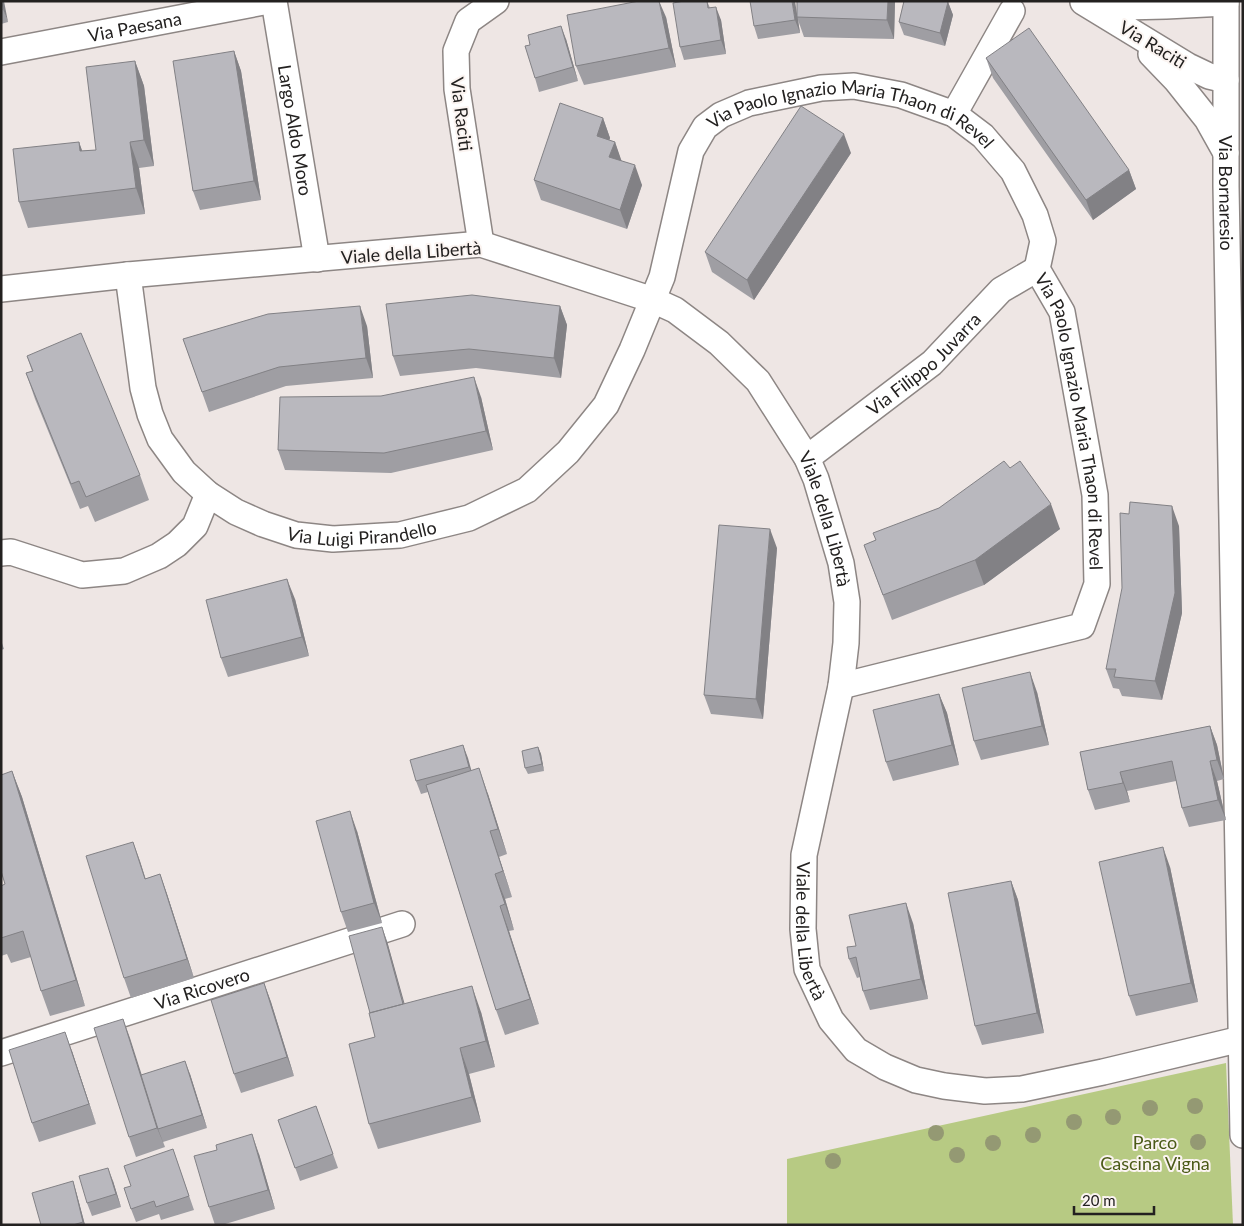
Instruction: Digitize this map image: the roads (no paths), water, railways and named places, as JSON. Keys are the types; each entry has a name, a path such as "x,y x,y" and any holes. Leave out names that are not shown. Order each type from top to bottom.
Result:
{"street":[{"name":"Via Paesana","path":"1,52 268,1"},
{"name":"Largo Aldo Moro","path":"274,1 317,258"},
{"name":"Via Raciti","path":"481,244 457,89 456,51 468,21 496,1"},
{"name":"Via Raciti","path":"1082,1 1124,7 1226,2"},
{"name":"Via Raciti","path":"1082,1 1188,66 1209,76 1226,80"},
{"name":"Via Bornaresio","path":"1226,2 1226,154 1243,1135"},
{"path":"954,114 1012,11"},
{"path":"1129,30 1176,80 1207,119 1226,154"},
{"name":"Via Paolo Ignazio Maria Thaon di Revel","path":"653,300 662,276 691,152 705,127 721,114 749,103 793,93 821,88 854,86 901,95 954,114 983,136 1013,171 1035,215 1043,241 1037,269 1062,312 1095,495 1097,584 1082,626 841,686"},
{"name":"Viale della Libertà","path":"1,289 128,275 481,244 653,300 675,310 719,343 758,381 807,458 816,479 841,563 847,602 846,643 841,686 804,855 804,929 807,969 831,1020 856,1050 885,1066 916,1080 944,1086 985,1091 1022,1089 1241,1039"},
{"name":"Via Filippo Juvarra","path":"807,458 932,363 1001,290 1037,269"},
{"name":"Via Luigi Pirandello","path":"128,275 143,388 150,414 160,439 184,472 208,494 236,512 264,524 296,534 333,539 400,535 469,518 527,490 568,452 606,405 653,300"},
{"path":"1,553 11,552 82,575 124,571 159,556 176,544 195,526 208,494"},
{"name":"Via Ricovero","path":"1,1053 402,924"}],"park label":[{"name":"Parco Cascina Vigna","path":"1155,1152"}]}
